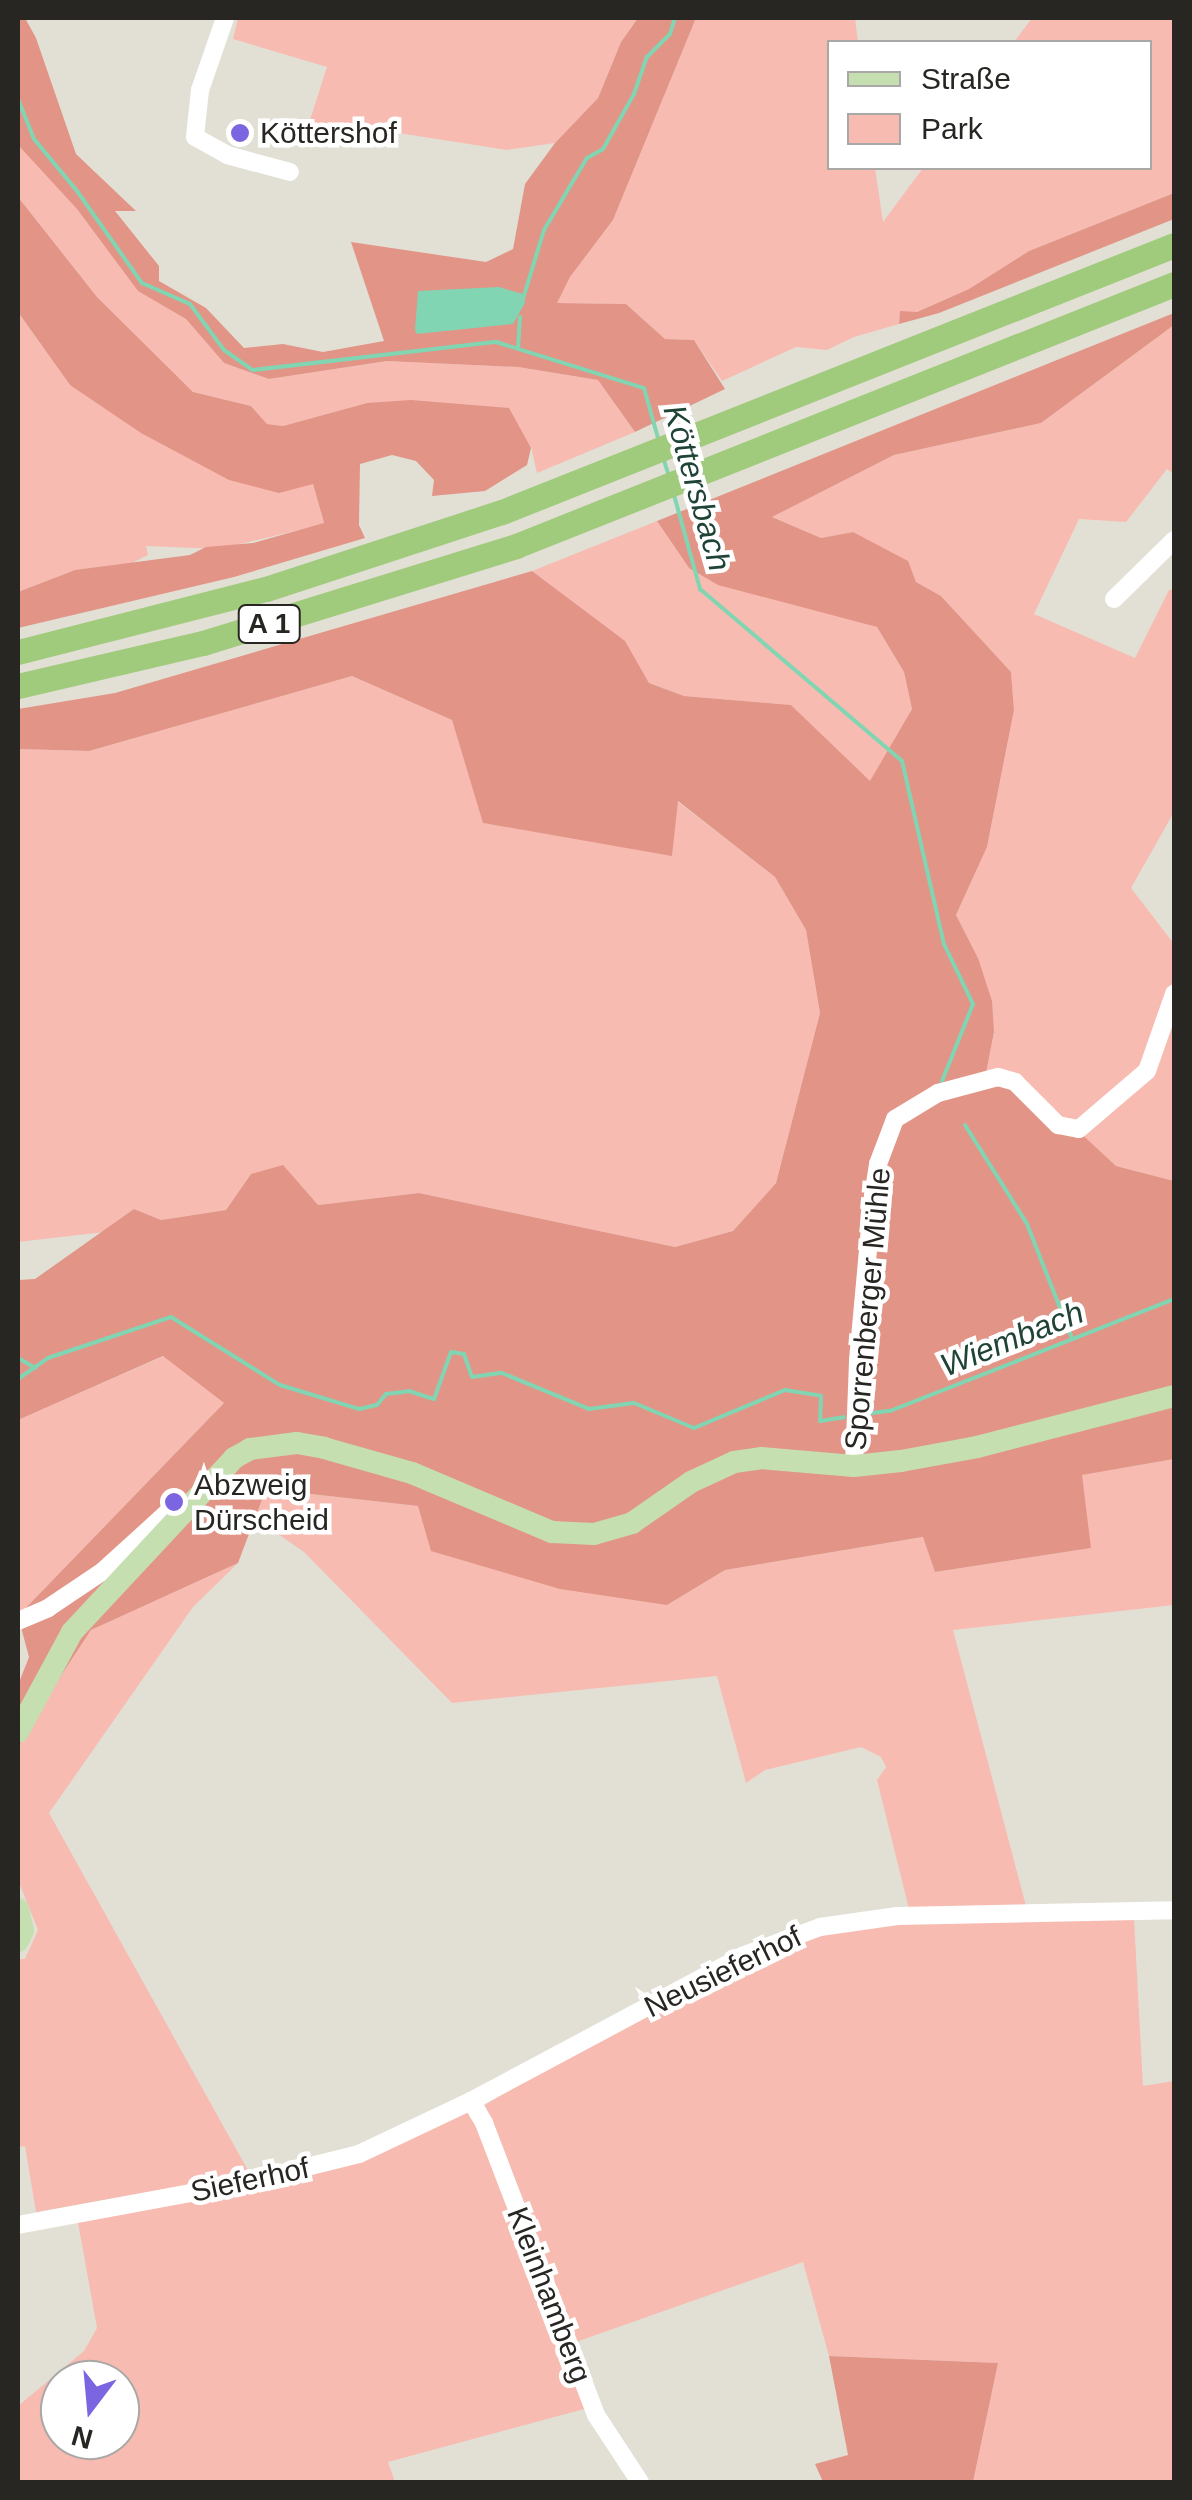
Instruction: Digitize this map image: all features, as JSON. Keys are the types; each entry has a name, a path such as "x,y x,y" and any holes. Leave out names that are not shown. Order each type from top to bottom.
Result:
{"highway":[{"name":"A 1","path":"18,652 266,590 502,512 1174,245"},
{"name":"A 1","path":"18,686 203,644 516,546 1174,284"}],"main road":[{"path":"18,1732 72,1632 234,1458 268,1444 296,1444 368,1459 472,1496 552,1532 572,1535 614,1531 632,1523 701,1476 734,1462 761,1458 854,1466 977,1447 1174,1396"},
{"path":"18,1909 23,1930 18,1941"}],"street":[{"path":"225,18 200,90 195,138 227,154 290,172"},
{"path":"1114,599 1174,540"},
{"name":"Sporrenberger Mühle","path":"854,1466 858,1360 873,1196 878,1164 895,1119 938,1093 998,1077 1015,1082 1058,1125 1079,1128 1146,1071 1174,994"},
{"path":"18,1620 48,1608 102,1571 170,1510 184,1513"},
{"name":"Neusieferhof","path":"471,2101 742,1956 808,1930 896,1916 1174,1910"},
{"name":"Sieferhof","path":"18,2224 331,2163 471,2101"},
{"name":"Kleinhamberg","path":"471,2101 484,2123 596,2415 640,2482"}],"green space":[{"path":"238,18 638,18 621,42 598,98 555,143 507,150 341,124 308,126 327,67 233,39"},
{"path":"696,18 855,18 858,40 827,40 827,170 875,170 883,222 922,170 1152,170 1152,40 1016,40 1032,18 1174,18 1174,193 1029,251 969,289 917,312 900,312 899,324 854,337 827,350 796,347 722,381 694,340 665,339 626,304 556,303 570,277 613,220"},
{"path":"18,141 77,209 138,290 186,319 224,363 269,379 387,361 518,367 598,380 635,432 537,473 531,447 367,403 283,426 267,424 251,406 193,392 97,297 18,197"},
{"path":"18,312 70,385 313,484 324,524 219,549 146,546 148,555 128,565 75,570 18,592"},
{"path":"1174,325 1174,474 1167,469 1126,522 1079,519 1034,614 1135,658 1169,590 1174,590 1174,812 1131,888 1174,944 1174,977 1142,1067 1071,1125 986,1073 994,1032 978,958 956,915 987,847 1014,710 1011,672 941,596 916,582 853,532 821,538 772,517 894,455 1041,423"},
{"path":"657,521 689,568 877,627 904,672 912,709 870,782 791,705 684,696 649,683 624,641 532,571"},
{"path":"352,676 452,720 484,823 672,855 677,801 775,877 806,930 820,1013 776,1183 733,1231 675,1247 419,1193 318,1205 251,1174 226,1210 161,1220 134,1209 105,1232 18,1242 18,749 89,751"},
{"path":"1174,1007 1174,1181 1116,1166 1080,1134 1152,1072"},
{"path":"164,1356 224,1403 18,1616 18,1420"},
{"path":"1174,1459 1174,1605 953,1630 1026,1906 909,1909 877,1780 886,1767 881,1757 861,1747 765,1770 746,1783 717,1676 452,1703 304,1552 255,1518 266,1489 418,1506 667,1605 725,1570 924,1537 935,1572 1090,1548 1081,1475"},
{"path":"238,1563 193,1607 49,1813 250,2174 36,2212 25,2146 18,2147 18,1959 25,1959 38,1930 18,1880 18,1752 24,1732 91,1630"},
{"path":"1134,1919 1143,2086 1174,2081 1174,2482 973,2482 998,2363 829,2356 803,2262 573,2343 485,2105 600,2034 742,1956 858,1923"},
{"path":"467,2112 481,2124 588,2408 388,2462 395,2482 18,2482 18,2406 40,2388 40,2460 140,2460 140,2360 73,2360 84,2351 97,2328 77,2217 232,2188"}],"shaded area":[{"path":"18,18 25,18 36,38 76,154 136,211 115,211 159,266 159,281 206,308 244,348 283,344 323,352 384,341 351,242 486,262 513,249 525,184 555,143 598,98 621,42 638,18 696,18 613,220 570,277 557,303 626,304 665,339 694,340 725,389 635,432 598,380 518,367 387,361 269,379 224,363 186,319 138,291 77,209 20,147"},
{"path":"1174,193 1174,219 939,313 899,324 900,311 917,312 969,289 1029,251"},
{"path":"18,197 97,297 193,392 251,406 267,424 283,426 367,403 411,400 509,408 531,448 527,465 485,491 432,496 434,480 416,461 392,455 360,464 359,525 365,538 234,577 18,628 18,592 75,570 190,555 206,547 253,543 324,523 313,484 279,493 229,480 141,433 70,385 18,312"},
{"path":"499,287 523,294 525,303 513,324 417,334 418,291"},
{"path":"1174,313 1174,325 1041,423 894,455 772,517 821,538 853,532 908,561 916,582 941,596 1011,672 1014,710 987,847 956,915 978,958 992,1001 994,1032 986,1073 1023,1080 1116,1166 1174,1181 1174,1459 1082,1475 1091,1548 935,1572 923,1537 725,1570 667,1605 560,1589 431,1551 418,1506 266,1489 238,1563 91,1630 24,1732 18,1752 18,1685 29,1657 18,1616 224,1403 163,1356 18,1420 18,1280 35,1279 134,1209 161,1220 226,1210 251,1174 283,1165 318,1205 419,1193 675,1247 733,1231 776,1183 820,1013 806,930 775,877 678,801 672,856 483,823 452,720 352,676 89,751 18,749 18,709 115,693 532,571 625,641 649,683 684,696 791,705 870,781 912,709 904,672 877,627 718,585 689,568 657,521"},
{"path":"829,2356 998,2363 973,2482 823,2482 815,2464 848,2455"}],"waterway":[{"path":"522,302 544,230 587,158 603,149 634,94 647,57 670,34 675,18"},
{"name":"Köttersbach","path":"18,99 34,139 77,191 142,283 190,304 224,350 253,370 496,342 644,388 658,438"},
{"path":"518,347 520,317"},
{"name":"Köttersbach","path":"663,457 669,477"},
{"name":"Köttersbach","path":"674,495 700,589 902,761 944,944 973,1004 942,1081"},
{"name":"Köttersbach","path":"965,1125 1027,1224 1072,1338"},
{"name":"Wiembach","path":"864,1414 890,1411 1174,1299"},
{"name":"Wiembach","path":"18,1379 48,1358 171,1317 280,1385 359,1409 377,1405 386,1394 409,1391 434,1399 451,1352 464,1354 472,1377 502,1373 589,1409 634,1403 694,1428 785,1390 821,1396 820,1421 844,1417"},
{"path":"18,1358 35,1368"}],"place":[{"name":"Köttershof","path":"240,133"},
{"name":"Abzweig Dürscheid","path":"174,1502"}]}
